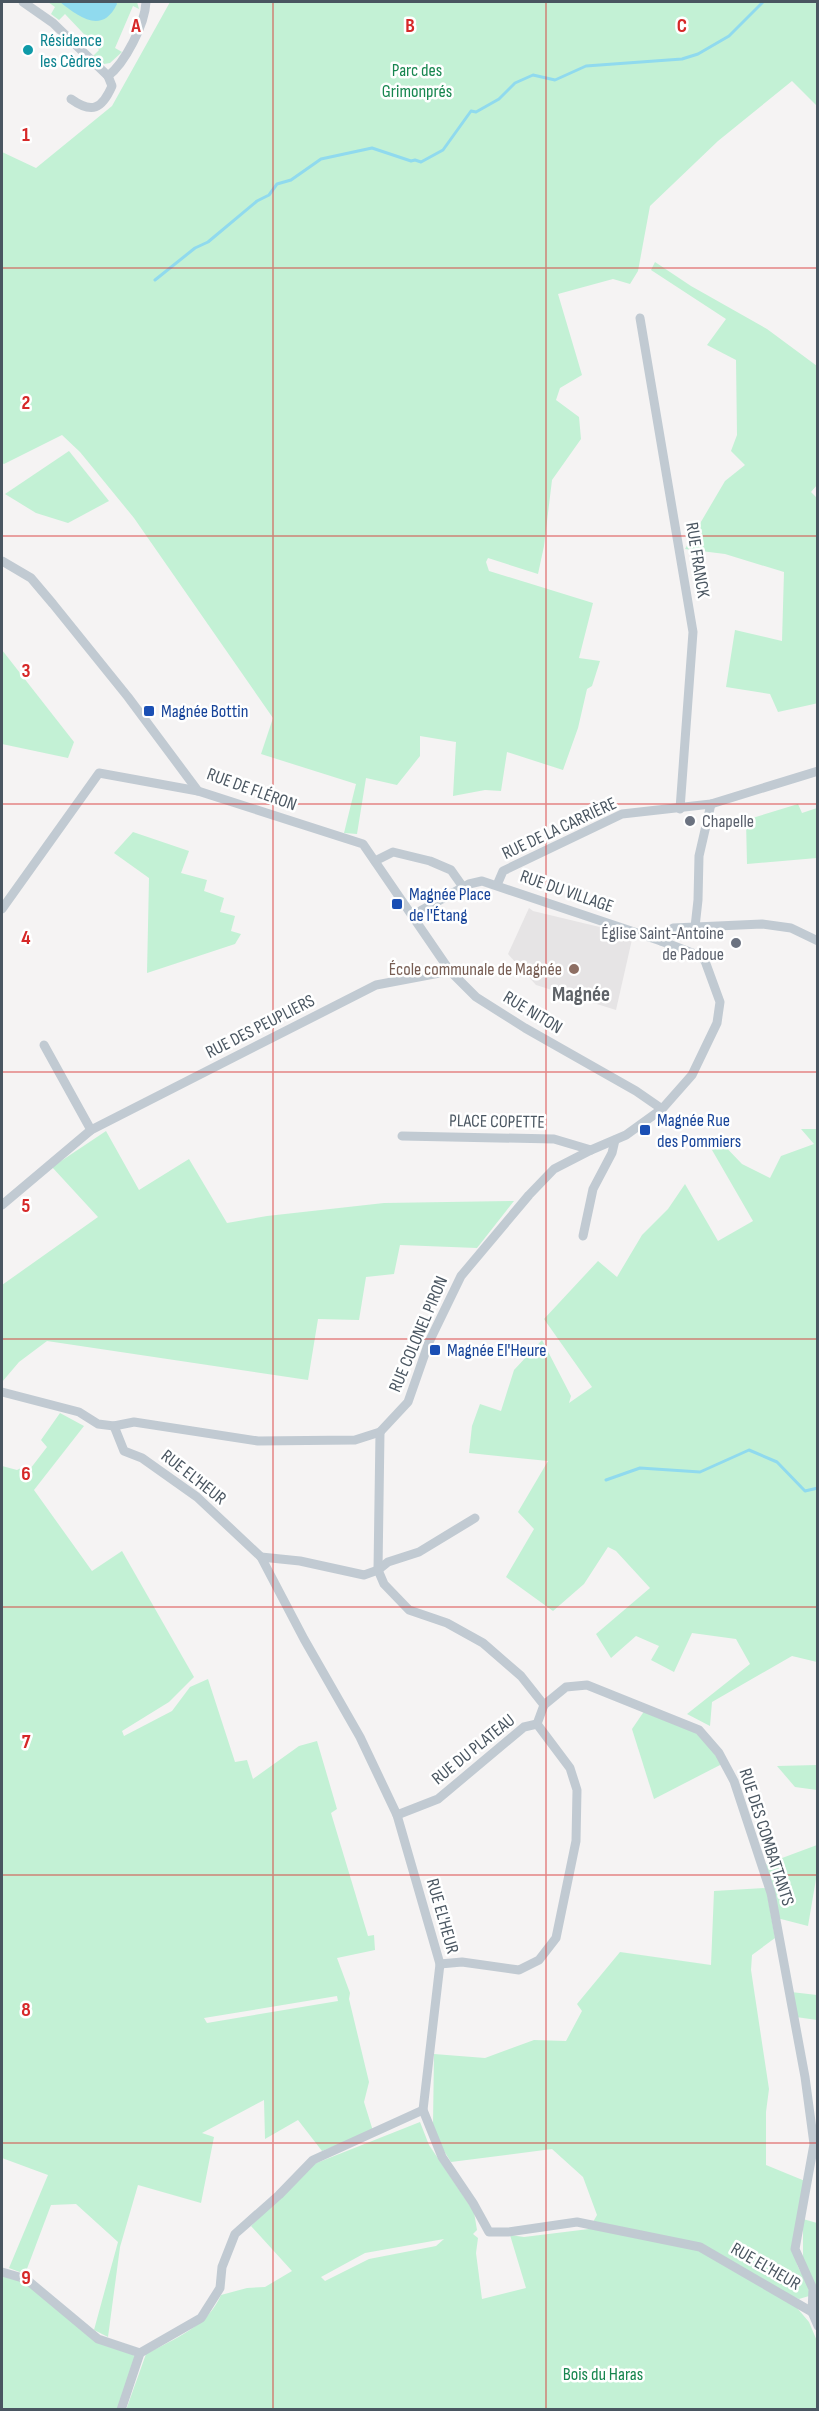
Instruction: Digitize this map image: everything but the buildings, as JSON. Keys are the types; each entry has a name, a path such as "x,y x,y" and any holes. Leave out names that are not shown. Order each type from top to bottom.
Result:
{"street":[{"path":"23,2 53,23 108,76 112,86 101,103 93,108 87,108 71,99"},
{"path":"108,76 118,68 129,49 140,24 146,2"},
{"name":"RUE FRANCK","path":"640,318 693,632 680,809"},
{"name":"RUE DE FLÉRON","path":"2,561 31,578 128,697 198,790 363,844 413,915"},
{"name":"RUE DE LA CARRIÈRE","path":"463,887 475,882 497,885 503,872 622,814 711,804 818,771"},
{"path":"2,909 99,773 198,790"},
{"path":"695,927 699,856 711,804"},
{"path":"375,861 393,852 430,861 451,870 463,887 413,915"},
{"name":"RUE DU VILLAGE","path":"497,885 700,956 705,961 720,1002"},
{"name":"RUE NITON","path":"413,915 450,971 476,997 525,1028 636,1091 662,1109"},
{"path":"661,941 673,928 762,924 791,928 818,941"},
{"name":"RUE DES PEUPLIERS","path":"2,1205 91,1130 376,985 450,971"},
{"name":"RUE COLONEL PIRON","path":"380,1432 408,1402 429,1342 461,1276 528,1195 554,1169 626,1135 662,1109 692,1075 717,1023 720,1002"},
{"path":"44,1045 91,1130"},
{"name":"PLACE COPETTE","path":"402,1136 554,1138 591,1150"},
{"path":"583,1236 593,1189 612,1153 615,1140"},
{"path":"2,1392 79,1412 98,1424 114,1426 134,1422 258,1441 355,1440 380,1432 378,1570 384,1584 409,1610 447,1623 483,1643 521,1676 544,1705 537,1724 570,1768 577,1790 576,1841 556,1938 539,1960 519,1970 462,1962 440,1964"},
{"name":"RUE EL'HEUR","path":"114,1426 124,1451 142,1458 197,1497 261,1557 304,1639 360,1737 397,1815 440,1964 423,2110 442,2157 473,2203 489,2232 508,2232 577,2222 700,2247 812,2312"},
{"path":"261,1557 300,1561 364,1575 378,1570 388,1562 419,1552 475,1518"},
{"name":"RUE DES COMBATTANTS","path":"544,1705 566,1687 587,1684 699,1730 719,1753 734,1781 771,1893 805,2077 814,2144 795,2249 813,2289 812,2312 818,2326"},
{"name":"RUE DU PLATEAU","path":"397,1815 438,1799 524,1726 537,1724"},
{"path":"121,2409 140,2353 201,2318 220,2288 222,2267 236,2234 313,2160 423,2110"},
{"path":"2,2272 26,2279 98,2339 140,2353"}],"shaded area":[{"name":"École communale de Magnée","path":"529,908 533,911 633,935 616,1010 536,985 508,954"}],"green space":[{"path":"48,2 137,2 139,9 133,6 115,48 122,52 110,63 104,64 93,56 99,50 65,14 59,20 51,14 55,7"},
{"name":"Parc des Grimonprés","path":"170,2 817,2 817,106 792,81 718,141 650,206 638,271 630,284 613,279 558,294 582,375 560,388 556,400 579,417 581,439 552,480 544,546 538,574 488,558 486,562 489,571 593,603 579,658 600,661 592,686 587,689 578,728 563,770 507,752 501,791 485,790 453,796 456,742 420,736 420,756 397,785 366,778 357,834 344,833 356,784 261,754 273,718 134,518 80,452 62,435 2,463 2,152 36,168 112,106"},
{"path":"655,262 691,286 767,329 817,366 817,485 811,492 818,499 818,703 778,712 770,694 726,687 735,630 782,641 784,572 725,554 685,549 725,481 745,465 731,451 737,435 736,360 707,345 726,319 651,270"},
{"path":"69,451 109,501 68,523 36,513 5,494"},
{"path":"2,650 74,742 68,758 2,744"},
{"path":"798,804 802,813 817,808 817,858 747,864 746,820"},
{"path":"133,832 189,851 181,873 207,880 204,891 224,898 220,912 235,916 231,931 241,934 235,944 147,973 149,878 114,853"},
{"path":"801,1129 818,1129 817,1662 792,1656 712,1702 710,1726 687,1714 750,1664 736,1639 692,1633 674,1672 651,1660 659,1646 636,1636 611,1658 596,1634 650,1588 616,1551 608,1547 584,1584 553,1611 506,1577 534,1529 518,1512 548,1461 469,1453 472,1426 480,1404 501,1411 514,1370 542,1340 571,1396 569,1403 592,1387 544,1319 598,1261 617,1277 642,1235 668,1209 685,1184 718,1241 753,1221 712,1150 719,1140 742,1164 770,1178 781,1156 814,1144"},
{"path":"106,1131 139,1190 189,1159 227,1223 267,1216 384,1203 514,1201 477,1248 400,1245 394,1274 366,1277 359,1320 318,1319 308,1380 47,1341 19,1362 2,1382 2,1285 98,1217 52,1167"},
{"path":"60,1413 84,1426 34,1490 92,1571 122,1551 194,1677 169,1702 122,1731 124,1736 172,1711 190,1687 208,1679 235,1762 247,1760 253,1779 299,1746 317,1741 337,1809 331,1813 368,1936 374,1935 375,1950 337,1958 350,1993 349,1999 369,2082 364,2102 373,2131 322,2151 298,2120 265,2139 264,2100 202,2133 214,2137 201,2203 138,2185 120,2247 108,2337 94,2330 118,2242 76,2204 51,2205 25,2274 9,2268 48,2175 2,2158 2,1466 17,1470 21,1468 27,1473 47,1447 41,1440","holes":["337,1996 338,2001 207,2023 204,2018"]},
{"path":"645,1710 699,1733 722,1764 654,1799 632,1729"},
{"path":"817,1765 817,1790 795,1787 777,1766"},
{"path":"817,1845 817,1873 808,1926 777,1918 766,1864"},
{"name":"Bois du Haras","path":"766,1888 775,1938 752,1955 751,1970 769,2089 766,2112 766,2165 805,2181 795,2232 794,2252 808,2285 809,2296 799,2299 792,2296 792,2302 809,2322 817,2341 817,2409 126,2410 146,2354 179,2337 199,2323 208,2315 221,2295 247,2288 265,2287 292,2271 251,2226 314,2164 420,2122 429,2145 474,2212 477,2230 473,2234 478,2238 476,2253 482,2299 526,2288 510,2235 524,2237 589,2229 597,2215 583,2177 552,2149 451,2162 437,2140 433,2124 434,2054 485,2058 534,2040 566,2041 582,2011 577,2004 620,1952 711,1965 714,1891","holes":["444,2239 436,2246 369,2259 325,2281 321,2277 365,2253"]},
{"path":"791,1992 817,1995 817,2020 796,2017"},
{"path":"803,2219 817,2223 817,2292 803,2259"},
{"path":"2,2275 25,2281 95,2339 133,2352 135,2362 118,2409 2,2409"}],"water":[{"path":"60,2 116,2 117,4 104,19 97,21 82,17"}],"waterway":[{"path":"155,280 195,248 208,242 257,201 269,195 277,184 291,180 321,159 372,148 421,162 443,150 471,111 476,112 499,99 515,83 533,75 555,80 586,66 682,59 698,54 729,36 763,2"},
{"path":"606,1480 640,1468 700,1472 749,1450 777,1462 805,1491 818,1488"}],"place":[{"name":"Résidence les Cèdres","path":"28,50"},
{"name":"Magnée Bottin","path":"149,711"},
{"name":"Chapelle","path":"690,821"},
{"name":"Magnée Place de l'Étang","path":"397,904"},
{"name":"Église Saint-Antoine de Padoue","path":"736,943"},
{"name":"École communale de Magnée","path":"574,969"},
{"name":"Magnée Rue des Pommiers","path":"645,1130"},
{"name":"Magnée El'Heure","path":"435,1350"}],"district":[{"name":"Magnée","path":"581,994"}]}
